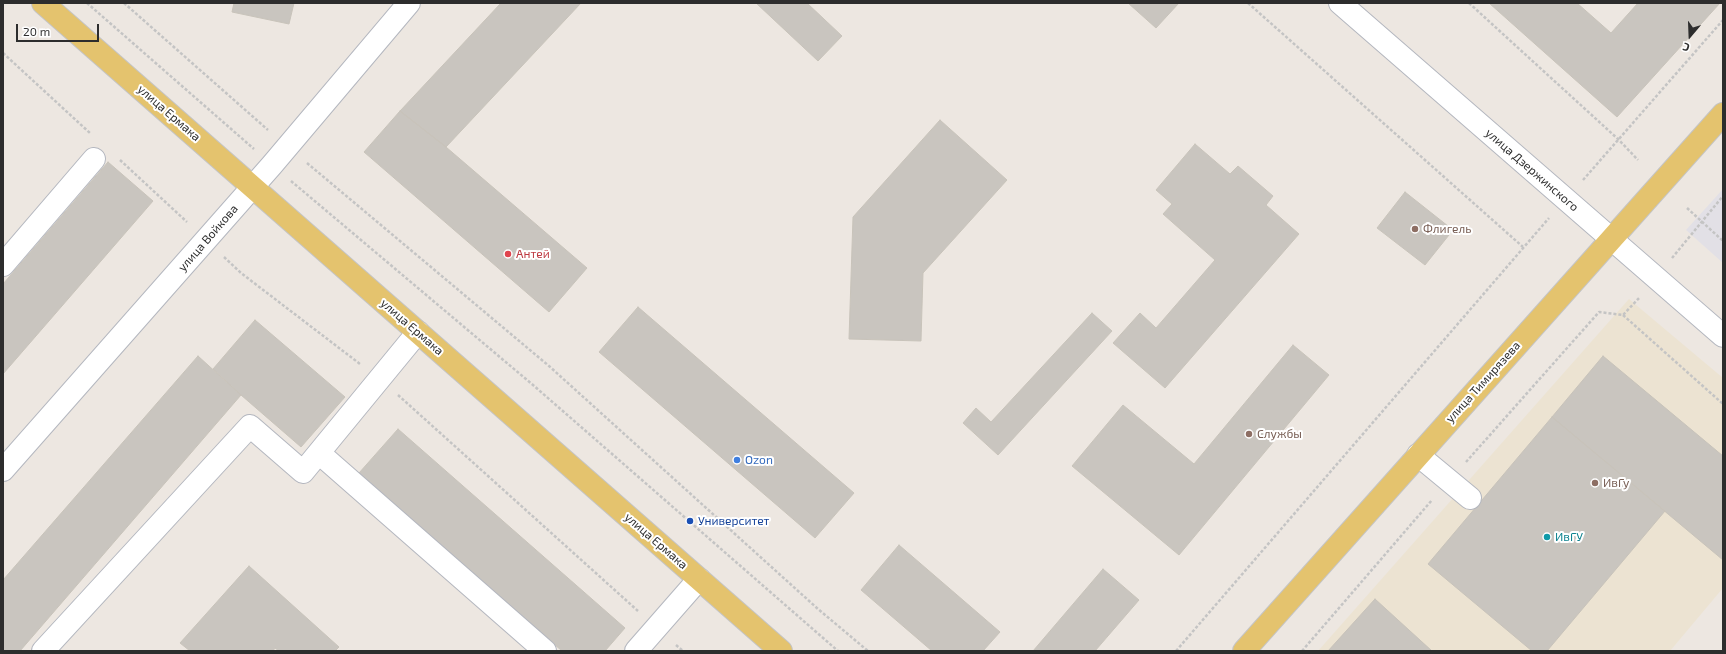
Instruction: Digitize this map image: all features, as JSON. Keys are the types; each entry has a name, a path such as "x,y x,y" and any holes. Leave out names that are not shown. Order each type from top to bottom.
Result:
{"main road":[{"name":"улица Ермака","path":"43,3 781,651"},
{"name":"улица Тимирязева","path":"1244,651 1723,114"}],"street":[{"name":"улица Войкова","path":"3,470 272,165 409,3"},
{"name":"улица Дзержинского","path":"1340,3 1723,336"},
{"path":"3,265 95,149"},
{"path":"43,651 250,426 303,472 418,332"},
{"path":"319,453 545,651"},
{"path":"1418,455 1470,498"},
{"path":"636,651 699,579"}],"path":[{"path":"86,3 272,165 533,385 838,651"},
{"path":"124,3 202,74 287,147 549,366 818,609 868,651"},
{"path":"1248,3 1523,247"},
{"path":"1469,3 1619,140 1638,160"},
{"path":"1176,651 1523,247 1619,140 1723,20"},
{"path":"3,53 95,149"},
{"path":"119,160 241,272 380,379 684,651"},
{"path":"1623,315 1657,278 1723,196"},
{"path":"1687,208 1723,241"},
{"path":"1302,651 1449,480 1599,312 1623,315 1723,404"}],"shaded area":[{"path":"1723,189 1723,263 1686,230"},
{"name":"ИвГу","path":"1629,299 1723,378 1723,588 1670,651 1318,651"}],"building":[{"path":"234,3 294,3 289,24 232,12"},
{"path":"501,3 581,3 446,147 400,111"},
{"path":"756,3 807,3 842,36 818,61"},
{"path":"1128,3 1179,3 1156,28"},
{"path":"1489,3 1577,3 1611,33 1638,3 1720,3 1617,117"},
{"path":"400,111 446,147 587,268 549,312 364,152"},
{"path":"940,120 1007,180 923,273 921,341 849,339 853,217"},
{"path":"1195,144 1230,174 1238,166 1273,196 1266,205 1299,234 1165,388 1113,343 1140,313 1156,328 1215,260 1163,214 1172,204 1156,190"},
{"path":"108,162 153,201 3,374 3,284"},
{"name":"Флигель","path":"1405,192 1453,230 1425,265 1377,228"},
{"path":"638,307 854,493 815,538 599,352"},
{"path":"1092,313 1112,331 998,455 963,423 976,408 991,422"},
{"path":"255,320 345,397 301,447 213,369"},
{"name":"Службы","path":"1293,345 1329,375 1179,555 1072,466 1123,405 1194,464"},
{"path":"198,356 241,395 20,651 3,651 3,580"},
{"name":"ИвГУ","path":"1603,356 1723,456 1723,560 1552,417"},
{"name":"ИвГУ","path":"1552,417 1665,511 1547,651 1532,651 1428,564"},
{"path":"398,429 625,628 605,651 562,651 359,473"},
{"path":"899,545 1000,632 983,651 932,651 861,590"},
{"path":"249,566 339,647 335,651 279,651 275,648 273,651 190,651 180,643"},
{"path":"1103,569 1139,600 1095,651 1033,651"},
{"path":"1375,599 1432,651 1328,651"}],"place":[{"name":"Флигель","path":"1415,229"},
{"name":"Антей","path":"508,254"},
{"name":"Службы","path":"1249,434"},
{"name":"Ozon","path":"737,460"},
{"name":"ИвГу","path":"1595,483"},
{"name":"Университет","path":"690,521"},
{"name":"ИвГУ","path":"1547,537"}]}
